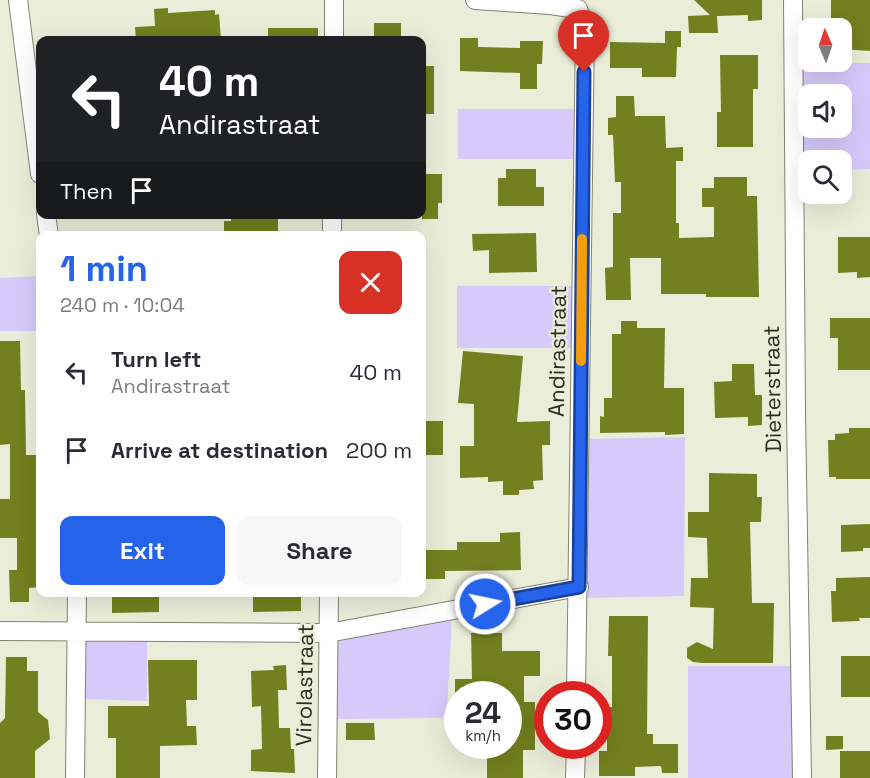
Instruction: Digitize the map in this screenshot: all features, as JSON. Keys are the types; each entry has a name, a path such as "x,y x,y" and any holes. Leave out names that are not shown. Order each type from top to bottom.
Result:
{"street":[{"path":"18,0 36,142"},
{"path":"334,0 334,36"},
{"name":"Andirastraat","path":"475,0 550,4 578,9 585,28 576,681"},
{"name":"Dieterstraat","path":"793,0 802,778"},
{"path":"0,631 328,633 579,587"},
{"path":"75,778 77,597"},
{"name":"Virolastraat","path":"327,778 329,597"},
{"path":"575,778 576,759"}],"shaded area":[{"path":"852,63 870,63 870,169 852,170 852,150 800,150 800,138 852,138 852,84 801,84 801,72 852,72"},
{"path":"458,109 578,109 578,159 458,159"},
{"path":"36,276 36,331 0,331 0,278"},
{"path":"457,286 574,286 574,348 457,348"},
{"path":"685,437 684,596 584,598 584,439"},
{"path":"452,617 449,681 444,681 444,715 441,718 332,719 337,640"},
{"path":"88,640 147,640 147,701 84,699 83,642"},
{"path":"688,666 797,666 797,778 688,778"}],"building":[{"path":"694,0 762,0 762,20 748,21 748,15 717,16 718,33 689,33 688,16 710,15"},
{"path":"831,0 870,0 870,51 852,50 852,18 831,18"},
{"path":"168,8 168,13 215,10 215,15 219,14 221,36 136,36 135,27 155,26 154,9"},
{"path":"374,23 401,23 401,36 374,36"},
{"path":"268,28 318,28 318,36 268,36"},
{"path":"665,31 681,31 681,47 677,47 676,77 642,77 642,68 610,68 610,42 665,43"},
{"path":"460,38 478,38 478,47 520,48 520,41 543,41 542,64 537,64 537,89 520,89 520,73 460,71"},
{"path":"720,55 758,55 758,89 753,89 753,147 717,147 717,112 721,112"},
{"path":"426,66 434,66 434,114 426,114"},
{"path":"616,96 634,96 635,116 665,116 666,148 683,147 683,161 676,161 676,223 679,223 679,238 714,237 714,207 702,207 702,188 714,188 714,177 747,177 747,196 757,196 759,297 661,294 661,258 630,258 631,300 606,300 605,268 613,267 613,213 621,213 621,182 615,182 613,135 608,135 608,118 616,117"},
{"path":"506,169 536,169 536,187 544,187 544,206 498,206 498,178 506,178"},
{"path":"426,174 442,174 442,203 438,203 438,219 426,219"},
{"path":"231,219 278,219 278,231 224,231 224,221 231,221"},
{"path":"536,233 537,272 489,273 489,250 473,251 472,234"},
{"path":"838,237 870,237 870,277 857,278 857,272 838,273"},
{"path":"830,318 870,318 870,370 838,370 838,338 830,338"},
{"path":"621,321 637,321 637,328 665,328 664,388 684,388 684,434 600,433 600,416 604,417 604,398 612,398 612,334 621,334"},
{"path":"0,341 20,341 21,390 25,390 26,455 36,455 36,587 29,588 29,602 10,602 9,570 17,570 17,538 0,538 0,499 10,499 10,444 0,445"},
{"path":"463,351 523,356 517,422 550,421 550,445 542,445 543,480 533,481 534,489 519,490 519,495 503,495 503,481 488,482 488,477 460,478 460,446 474,446 474,404 458,403"},
{"path":"732,364 754,364 755,395 762,395 762,425 748,426 748,417 715,418 714,382 732,381"},
{"path":"426,421 443,421 443,455 426,455"},
{"path":"849,428 870,428 870,479 829,477 828,440 835,440 835,434 849,433"},
{"path":"709,473 757,474 757,497 762,497 761,522 750,522 752,603 774,603 773,663 702,663 693,662 687,658 687,648 697,642 713,649 714,608 690,607 691,578 708,578 707,538 688,537 688,512 709,512"},
{"path":"870,524 870,548 863,548 863,551 841,552 841,525"},
{"path":"520,532 521,570 445,571 445,579 426,579 426,550 457,550 457,542 500,542 500,533"},
{"path":"870,577 870,618 859,618 860,621 832,622 831,591 836,591 836,578"},
{"path":"112,597 159,597 159,612 112,613"},
{"path":"253,597 301,597 301,611 253,612"},
{"path":"609,616 648,616 647,734 653,734 653,744 678,744 678,773 662,773 661,766 635,767 635,776 599,776 599,759 612,759 612,656 608,656"},
{"path":"471,633 502,633 502,651 540,651 540,676 524,676 524,702 534,702 534,750 523,750 523,778 487,778 487,759 522,759 522,681 455,681 455,679 472,679"},
{"path":"841,656 870,656 870,697 841,697"},
{"path":"6,657 27,657 27,671 38,671 38,712 48,720 50,739 35,751 35,778 0,778 0,723 5,718"},
{"path":"148,660 197,660 197,700 186,700 187,726 196,726 197,745 160,746 160,778 116,778 116,738 108,738 108,706 149,706"},
{"path":"286,665 287,690 278,690 279,728 290,728 295,773 251,771 251,750 262,749 261,706 252,707 251,671 274,670 273,666"},
{"path":"346,723 374,723 375,740 346,740"},
{"path":"826,736 843,736 843,749 826,750"},
{"path":"840,751 870,751 870,778 840,778"}],"slow traffic":[{"path":"581,361 582,239"}],"route":[{"path":"485,604 579,587 584,72"}]}
